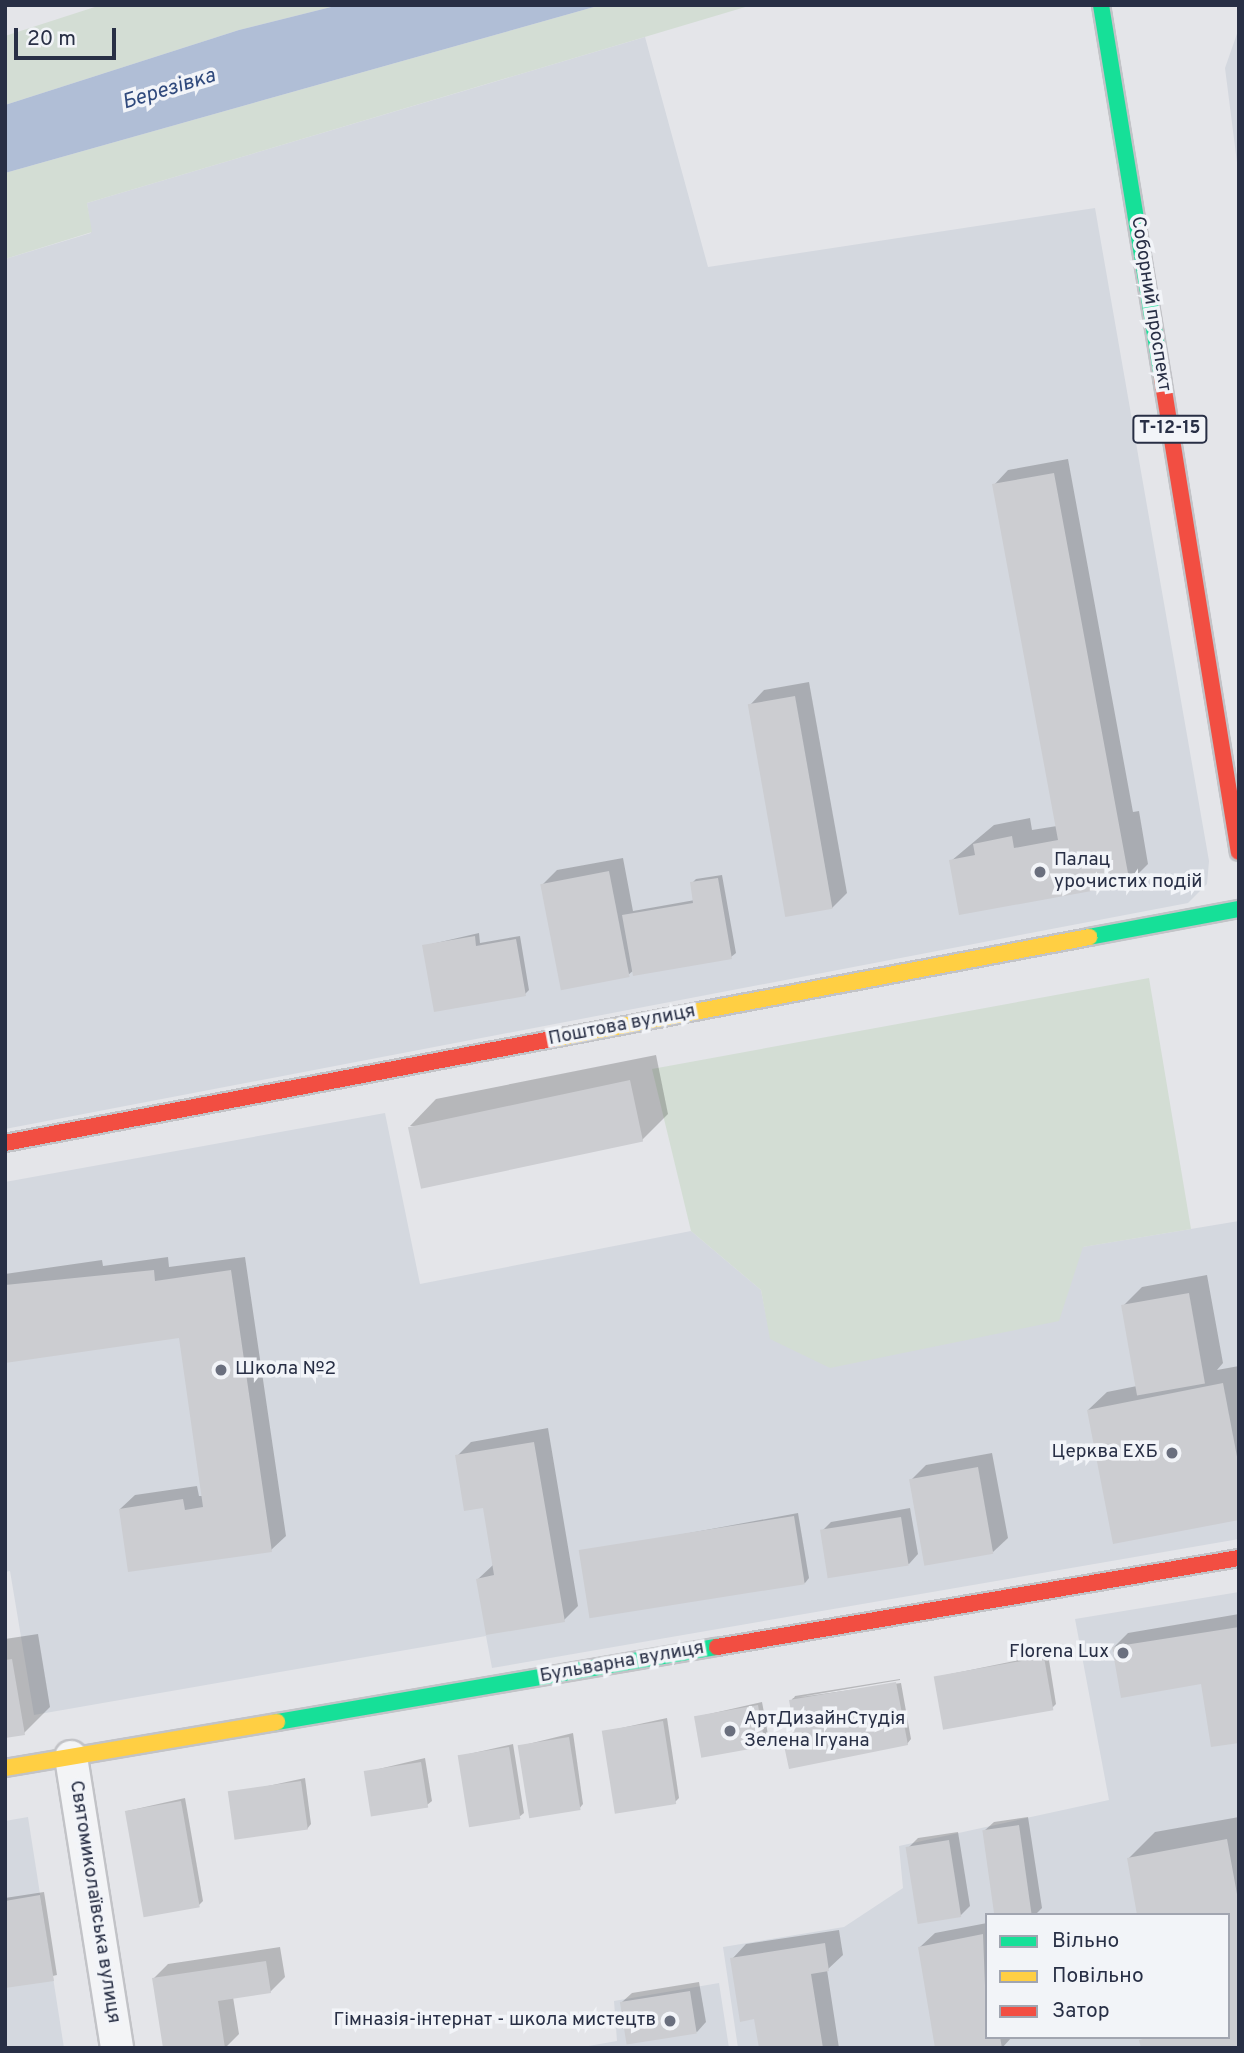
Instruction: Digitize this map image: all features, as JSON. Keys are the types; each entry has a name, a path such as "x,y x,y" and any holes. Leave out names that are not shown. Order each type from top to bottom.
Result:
{"main road":[{"name":"Соборний проспект","path":"1101,5 1239,852"},
{"name":"Поштова вулиця","path":"5,1143 1239,909"},
{"name":"Бульварна вулиця","path":"5,1768 1239,1558"}],"street":[{"name":"Святомиколаївська вулиця","path":"71,1757 117,2048"}],"shaded area":[{"path":"101,5 339,5 239,30 5,105 5,36"},
{"path":"601,5 752,5 87,203 92,232 5,259 5,173"},
{"path":"1239,28 1239,178 1225,68"},
{"path":"645,37 708,267 1095,208 1209,861 1207,884 1188,903 5,1129 5,259 91,233 87,203"},
{"path":"1149,978 1191,1229 1083,1247 1059,1321 830,1368 770,1339 761,1290 691,1231 652,1069"},
{"path":"385,1113 420,1284 691,1231 761,1290 771,1339 1082,1247 1239,1221 1239,1539 492,1668 486,1636 34,1715 10,1571 5,1572 5,1182"},
{"path":"1239,1592 1239,2048 738,2048 723,1947 844,1927 903,1888 899,1846 1109,1800 1075,1619"},
{"path":"28,1817 64,2048 5,2048 5,1821"},
{"name":"Гімназія-інтернат - школа мистецтв","path":"719,1983 729,2048 577,2048 617,2041 614,2001"}],"water":[{"name":"Березівка","path":"339,5 601,5 5,173 5,105 239,30"}],"building":[{"path":"1054,473 1130,884 959,915 949,860 975,855 973,844 1012,836 1014,848 1058,840 992,484"},
{"path":"795,696 833,909 785,917 748,704"},
{"path":"609,871 630,977 561,990 540,884"},
{"path":"718,878 732,959 633,976 622,915 693,903 690,882"},
{"path":"475,936 476,946 516,939 526,996 434,1012 422,945"},
{"path":"630,1080 643,1142 421,1189 408,1127"},
{"path":"154,1270 155,1281 231,1270 272,1552 128,1572 119,1509 183,1499 185,1510 203,1507 179,1338 5,1363 5,1285"},
{"path":"1189,1293 1205,1384 1137,1396 1121,1305"},
{"path":"1223,1383 1239,1467 1239,1520 1113,1544 1087,1410"},
{"path":"534,1442 565,1622 486,1635 476,1579 494,1575 483,1508 464,1511 455,1455"},
{"path":"978,1467 993,1554 924,1566 909,1479"},
{"path":"794,1516 805,1584 589,1618 579,1550"},
{"path":"901,1517 909,1565 828,1578 820,1530"},
{"path":"1239,1627 1239,1743 1211,1747 1201,1684 1121,1698 1112,1647"},
{"path":"1044,1657 1053,1710 943,1730 934,1676"},
{"path":"12,1659 25,1735 5,1738 5,1660"},
{"path":"896,1682 908,1745 789,1769 782,1736 795,1734 789,1700"},
{"name":"АртДизайнСтудія Зелена Ігуана","path":"758,1705 765,1746 701,1758 694,1716"},
{"path":"663,1721 676,1804 615,1814 602,1731"},
{"path":"569,1737 581,1810 529,1818 518,1745"},
{"path":"509,1747 520,1819 469,1827 458,1755"},
{"path":"421,1762 428,1807 371,1817 364,1771"},
{"path":"301,1781 308,1830 235,1840 228,1791"},
{"path":"181,1801 200,1907 144,1917 125,1811"},
{"path":"1019,1825 1031,1913 994,1913 982,1830"},
{"path":"1227,1839 1239,1905 1239,2048 1141,2048 1139,2040 1143,2039 1230,2039 1230,1913 1137,1913 1127,1858"},
{"path":"949,1840 961,1917 918,1924 906,1847"},
{"path":"40,1895 54,1981 5,1988 5,1901"},
{"path":"983,1934 985,2039 1000,2039 1002,2048 935,2048 918,1947"},
{"path":"825,1943 829,1971 811,1974 823,2048 759,2048 754,2019 740,2022 730,1958"},
{"path":"266,1961 271,1993 218,2001 225,2048 163,2048 152,1978"},
{"path":"690,1991 697,2033 627,2045 620,2002"}],"traffic: fast":[{"path":"1101,5 1162,378"},
{"path":"1089,937 1239,909"},
{"path":"277,1722 717,1647"}],"traffic: slow":[{"path":"552,1039 1089,937"},
{"path":"5,1768 277,1722"}],"traffic: jam":[{"path":"1162,378 1239,852"},
{"path":"5,1143 552,1039"},
{"path":"717,1647 1239,1558"}],"place":[{"name":"Палац урочистих подій","path":"1040,872"},
{"name":"Школа №2","path":"221,1370"},
{"name":"Церква ЕХБ","path":"1172,1453"},
{"name":"Florena Lux","path":"1123,1653"},
{"name":"АртДизайнСтудія Зелена Ігуана","path":"730,1731"},
{"name":"Гімназія-інтернат - школа мистецтв","path":"670,2021"}]}
